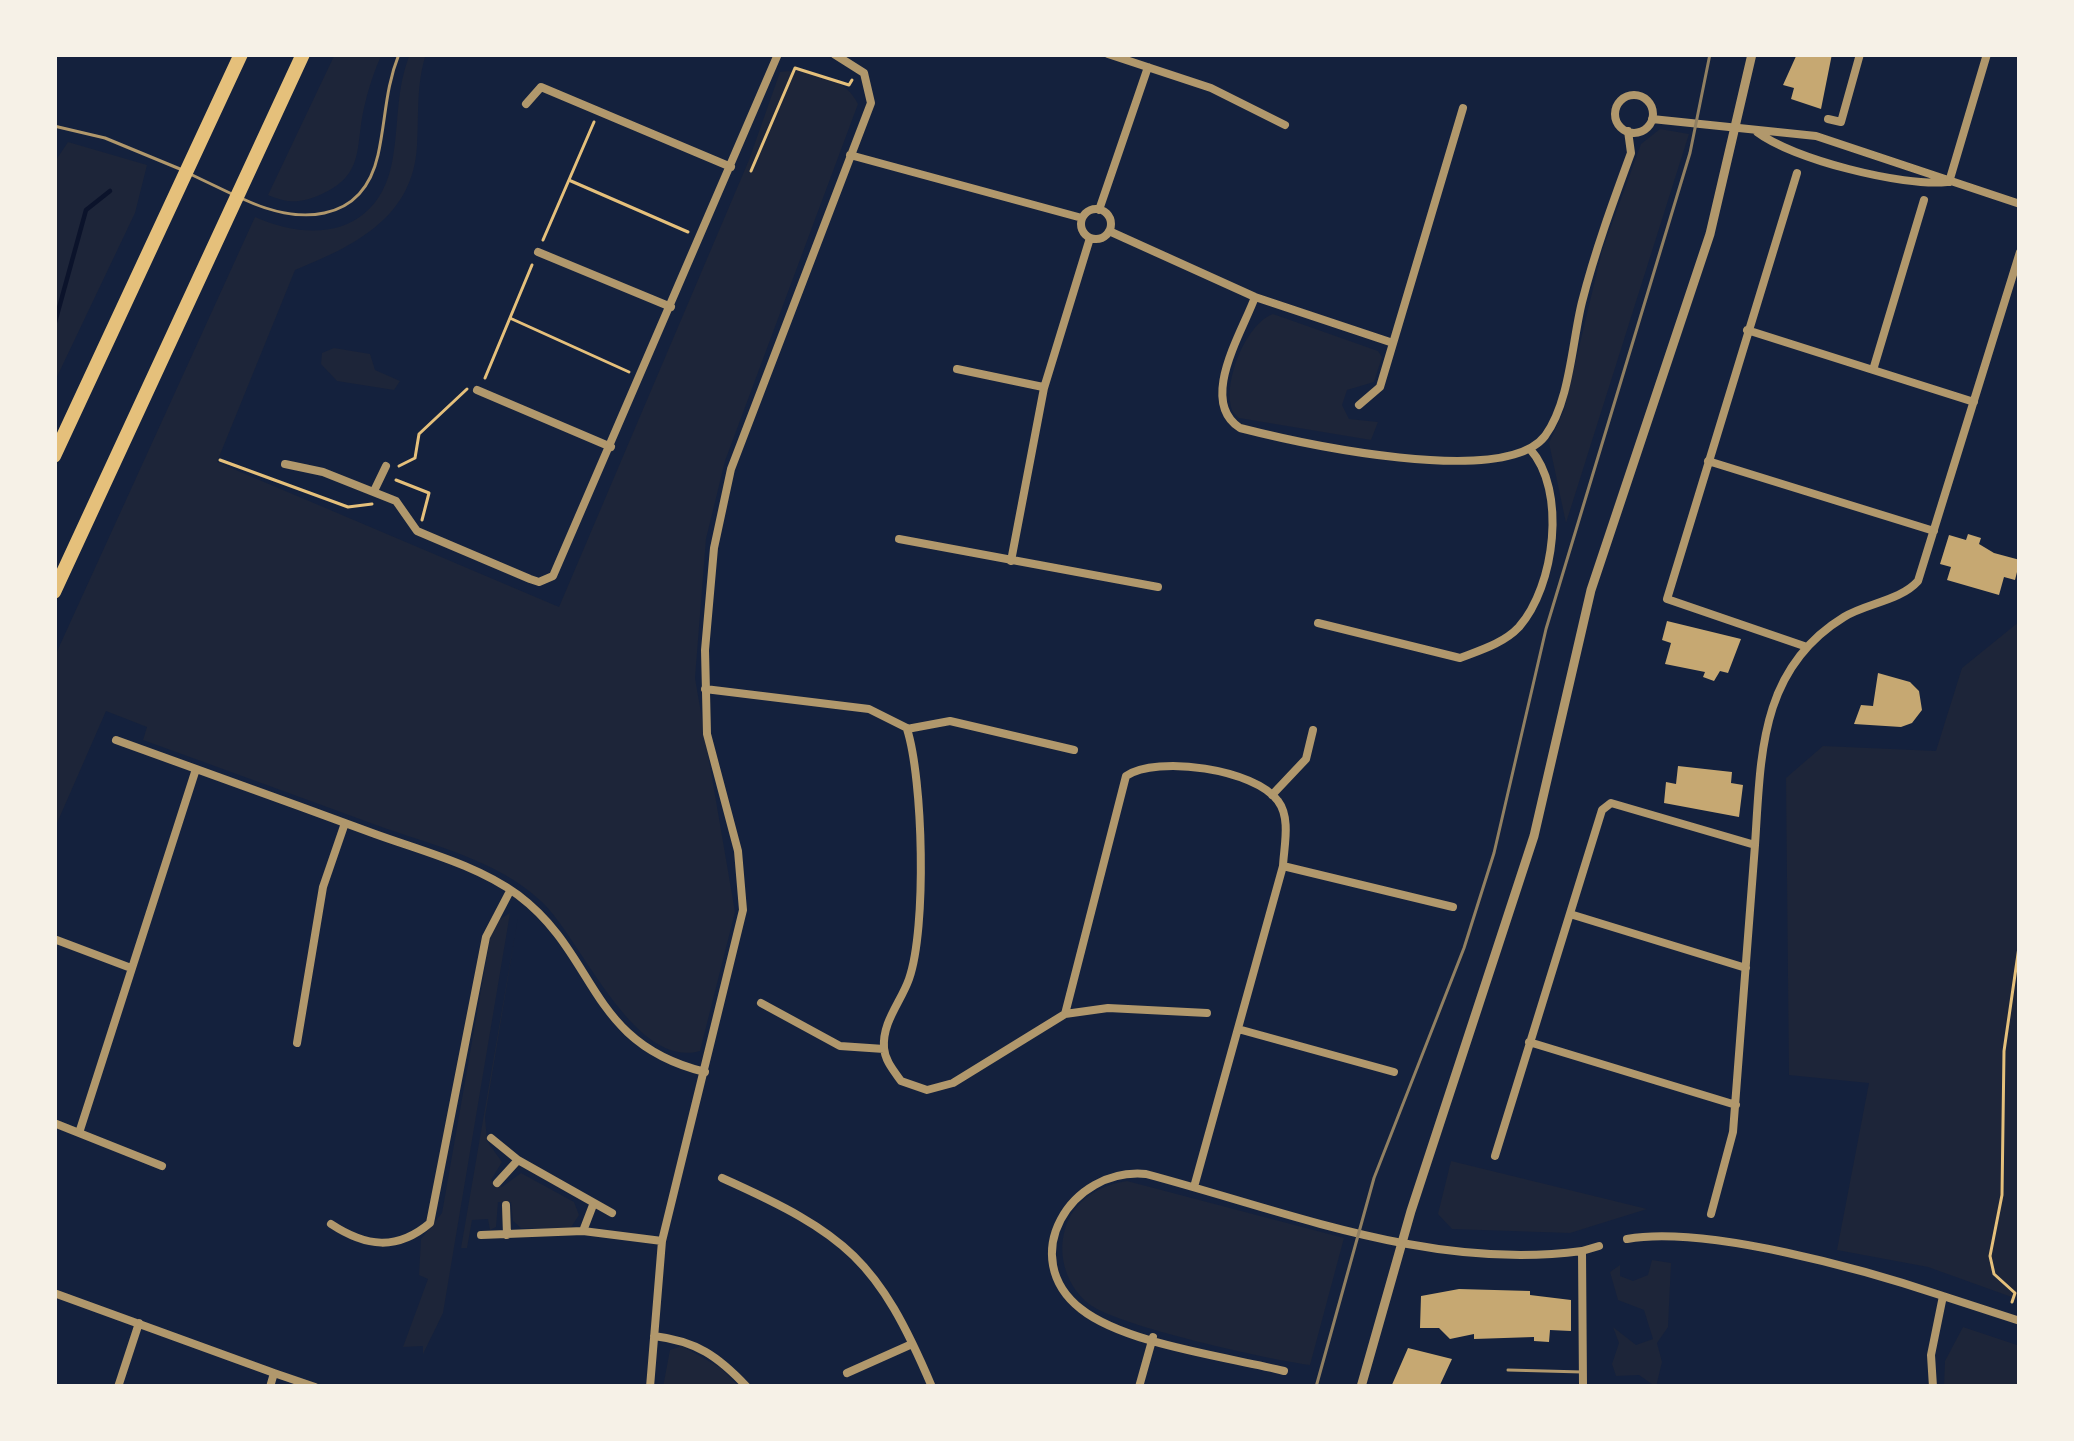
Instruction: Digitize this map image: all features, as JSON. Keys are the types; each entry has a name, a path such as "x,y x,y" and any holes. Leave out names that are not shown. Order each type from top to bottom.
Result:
{"highway":[{"path":"54,456 241,54"},
{"path":"54,592 303,54"}],"street":[{"path":"285,464 396,501 417,531 539,582 561,566 778,54"},
{"path":"650,1387 662,1241 743,910 738,851 707,734 705,689 714,548 731,469 872,92 859,67 834,54"},
{"path":"1108,54 1211,88 1285,125"},
{"path":"1361,1387 1534,836 1591,590 1675,348 1738,130 1752,54"},
{"path":"1828,119 1841,122 1860,54"},
{"path":"1949,182 1987,54"},
{"path":"850,155 1082,218 1099,210 1148,67"},
{"path":"526,104 541,87 731,167"},
{"path":"1255,297 1220,397 1225,417 1240,428 1443,461 1485,460 1530,449 1546,435 1557,409 1582,300 1631,152 1628,131 1616,118 1626,97 1644,98 1652,118"},
{"path":"1359,405 1380,387 1463,108"},
{"path":"1652,118 1816,136 2020,204"},
{"path":"1628,131 1646,129 1652,118"},
{"path":"1757,132 1778,148 1921,185 1949,182"},
{"path":"1797,173 1667,599 1807,646"},
{"path":"1873,370 1924,200"},
{"path":"1099,210 1109,218 1109,231"},
{"path":"1082,218 1081,227 1090,238"},
{"path":"1090,238 1109,231 1255,297 1390,342"},
{"path":"1010,561 1044,388 1090,238"},
{"path":"538,252 671,307"},
{"path":"1711,1214 1731,1146 1736,1105 1766,717 1773,693 1807,646 1851,613 1915,585 2020,252"},
{"path":"1747,330 1974,402"},
{"path":"957,369 1044,388"},
{"path":"477,390 611,447"},
{"path":"1318,623 1460,658 1515,631 1536,604 1556,511 1548,468 1530,449"},
{"path":"1708,461 1934,531"},
{"path":"374,491 386,466"},
{"path":"899,539 1158,586"},
{"path":"705,689 869,710 907,729 950,721 1074,750"},
{"path":"907,729 917,760 922,886 910,979 885,1029 884,1049 901,1081 927,1090 953,1084 1065,1014 1108,1008 1207,1013"},
{"path":"1272,795 1306,759 1313,730"},
{"path":"116,740 450,861 510,891 549,924 589,988 636,1042 670,1064 705,1072"},
{"path":"1065,1014 1126,776 1143,765 1171,764 1260,786 1272,795 1286,823 1283,866 1194,1187"},
{"path":"79,1133 196,769"},
{"path":"1495,1156 1607,804 1755,845"},
{"path":"298,1042 323,887 345,823"},
{"path":"1283,866 1453,907"},
{"path":"331,1224 378,1245 410,1240 430,1222 486,937 510,891"},
{"path":"1569,914 1746,968"},
{"path":"54,939 131,968"},
{"path":"761,1004 840,1046 884,1049"},
{"path":"1238,1029 1394,1072"},
{"path":"1529,1042 1736,1105"},
{"path":"54,1124 161,1166"},
{"path":"491,1138 518,1160 612,1213"},
{"path":"497,1183 518,1160"},
{"path":"1284,1371 1112,1324 1075,1304 1054,1264 1059,1223 1071,1200 1105,1177 1146,1174 1403,1245 1519,1257 1599,1246"},
{"path":"722,1178 806,1219 849,1248 873,1272 932,1387"},
{"path":"506,1205 507,1234"},
{"path":"583,1231 593,1205"},
{"path":"481,1235 583,1231 662,1241"},
{"path":"1627,1239 1656,1236 1724,1243 1943,1296 2020,1321"},
{"path":"1582,1251 1583,1387"},
{"path":"54,1293 315,1387"},
{"path":"1933,1387 1931,1355 1943,1296"},
{"path":"118,1387 139,1323"},
{"path":"654,1336 690,1340 723,1361 747,1387"},
{"path":"1139,1387 1153,1337"},
{"path":"847,1373 912,1344"},
{"path":"270,1387 274,1373"}],"lane":[{"path":"54,126 146,153 259,206 308,218 338,210 353,199 378,154 385,88 399,54"},
{"path":"1508,1370 1584,1372"}],"path":[{"path":"751,171 795,68 849,85 856,73"},
{"path":"569,180 700,237"},
{"path":"510,319 642,378"},
{"path":"2012,1302 2015,1293 1994,1274 1990,1256 2002,1195 2004,1051 2020,940"}],"shaded area":[{"path":"335,54 382,54 367,94 352,169 336,186 308,199 289,201 268,195"},
{"path":"410,54 426,54 419,88 417,146 405,192 377,226 295,270 217,462 559,607 749,160 780,72 825,76 844,87 858,104 725,461 706,539 695,678 735,912 700,1051 676,1052 653,1041 631,1022 542,902 505,875 463,855 143,740 147,727 106,711 54,830 54,658 255,217 300,230 322,230 360,217 375,203 393,157 400,92"},
{"path":"1660,129 1689,134 1566,523 1549,443 1564,410 1602,251 1641,144"},
{"path":"68,142 147,165 135,213 54,383 54,163"},
{"path":"1273,314 1378,351 1382,357 1374,382 1347,390 1342,405 1349,419 1378,422 1371,440 1239,418 1233,412 1230,387 1238,357 1253,330"},
{"path":"334,348 370,354 375,370 400,381 394,390 337,381 321,364 322,353"},
{"path":"2020,621 2020,1300 1928,1267 1837,1250 1869,1083 1789,1075 1786,778 1823,746 1936,751 1962,668"},
{"path":"510,913 443,1313 423,1354 423,1346 403,1347 428,1279 419,1275 421,1239 442,1213 491,933 498,920"},
{"path":"518,917 485,1117 487,1141 502,1162 491,1180 502,1187 521,1173 574,1202 579,1215 570,1229 521,1228 513,1221 511,1202 498,1202 496,1227 490,1230 488,1219 472,1220 467,1248 461,1248"},
{"path":"1451,1161 1647,1209 1570,1233 1452,1229 1438,1214"},
{"path":"1127,1181 1344,1238 1310,1365 1161,1332 1105,1313 1081,1297 1063,1260 1069,1219 1088,1196"},
{"path":"1652,1260 1671,1263 1668,1327 1657,1343 1662,1362 1656,1387 1639,1375 1616,1376 1612,1364 1619,1343 1613,1327 1636,1345 1653,1339 1644,1310 1618,1300 1610,1272 1620,1265 1620,1276 1633,1281 1648,1275"},
{"path":"1963,1327 2020,1346 2020,1387 1944,1387 1945,1361"},
{"path":"682,1346 721,1368 739,1387 663,1387 670,1350"}],"building":[{"path":"1797,54 1832,54 1821,109 1791,99 1794,88 1783,85"},
{"path":"1968,534 1981,538 1979,544 1994,553 2020,560 2015,580 2004,577 1999,595 1947,580 1951,567 1940,564 1949,535 1966,540"},
{"path":"1667,621 1741,639 1728,673 1720,671 1714,681 1703,677 1705,672 1665,664 1671,643 1662,640"},
{"path":"1878,673 1910,682 1919,691 1922,710 1912,723 1901,727 1854,724 1861,705 1873,706"},
{"path":"1678,766 1732,772 1731,783 1743,785 1739,817 1664,803 1666,782 1676,784"},
{"path":"1459,1289 1530,1291 1530,1295 1571,1300 1571,1331 1550,1330 1549,1342 1534,1341 1534,1337 1474,1339 1474,1334 1450,1339 1439,1328 1420,1328 1421,1296"},
{"path":"1408,1348 1452,1359 1439,1387 1391,1387"}],"waterway":[{"path":"54,326 86,210 110,191"}],"tram line":[{"path":"1316,1387 1374,1178 1464,948 1494,853 1546,629 1690,153 1710,54"}]}
